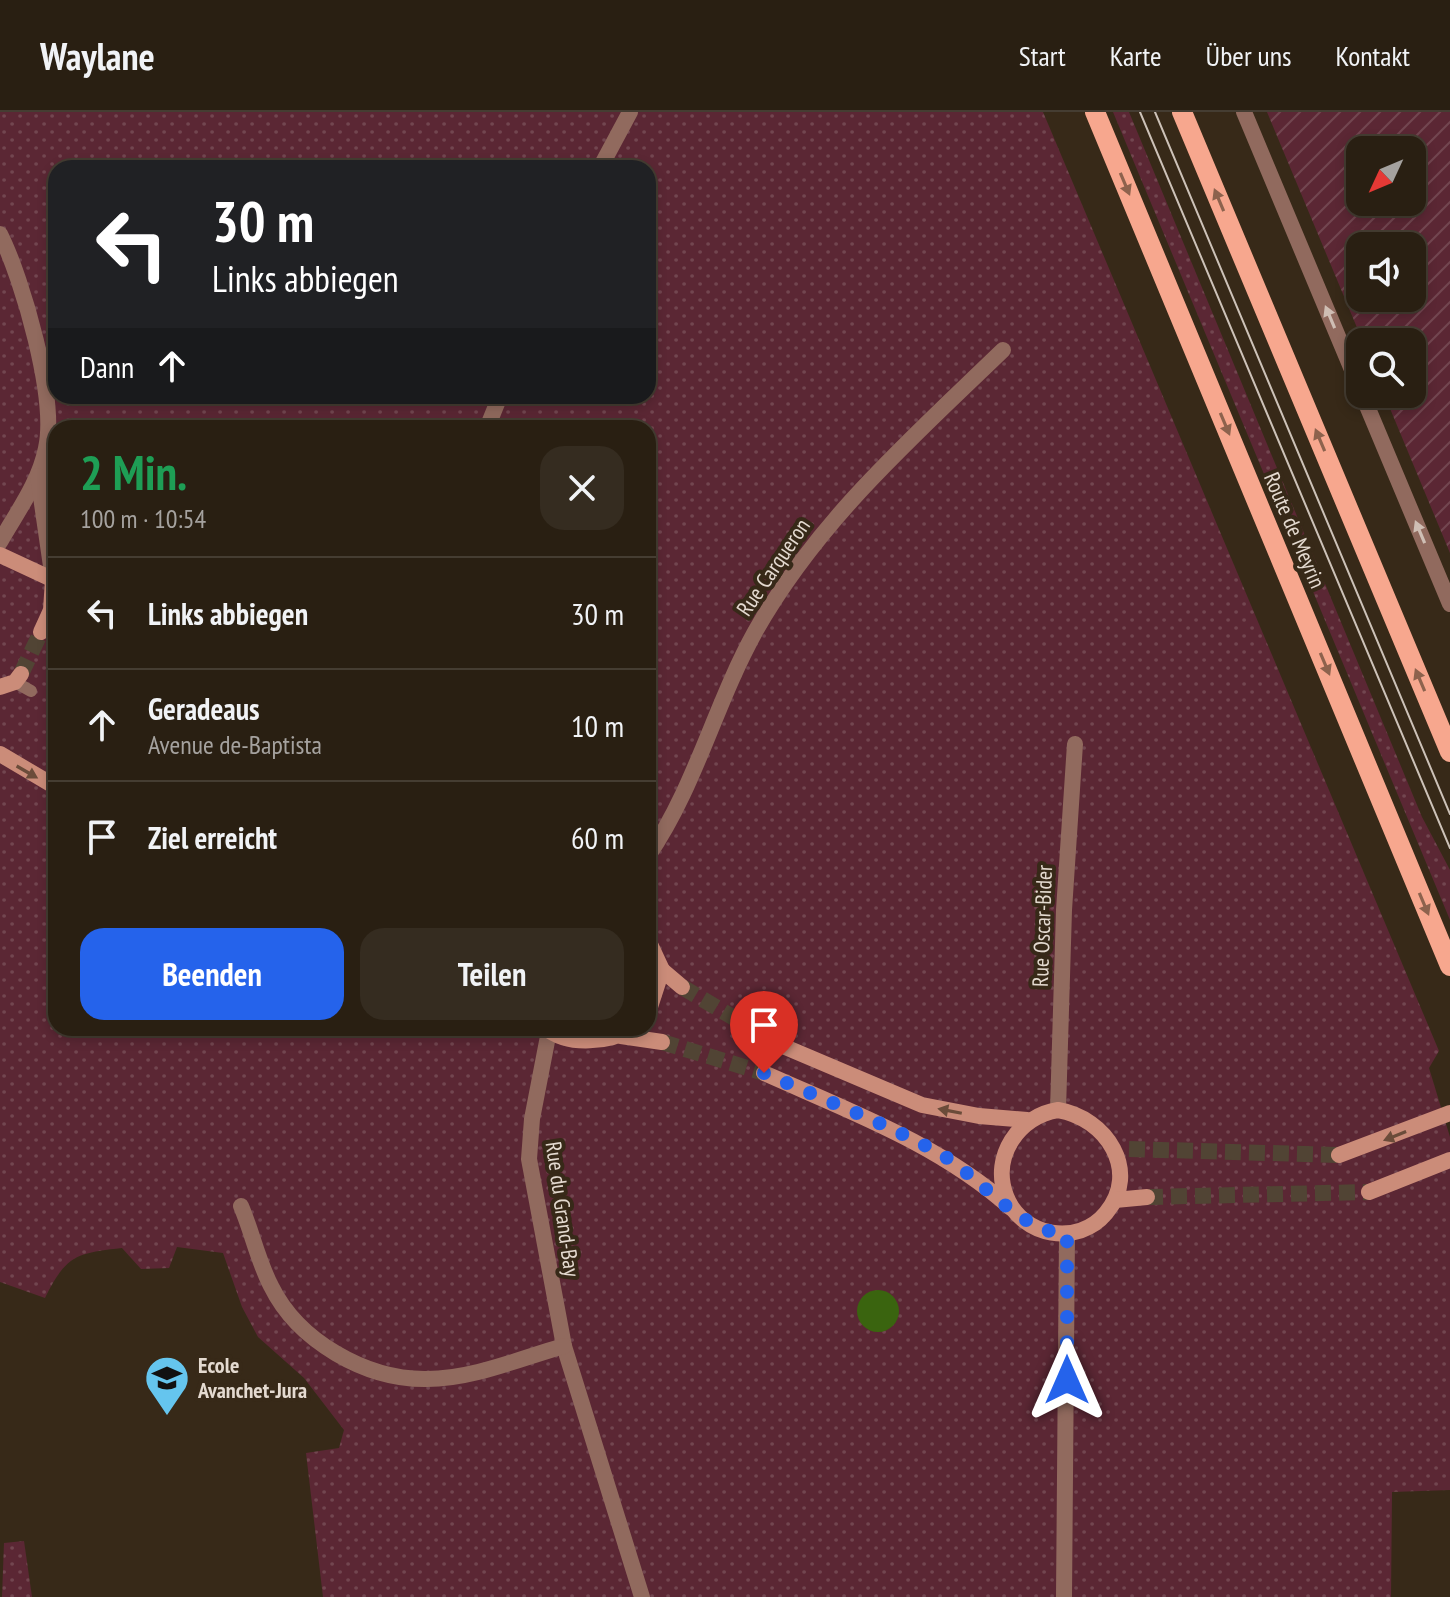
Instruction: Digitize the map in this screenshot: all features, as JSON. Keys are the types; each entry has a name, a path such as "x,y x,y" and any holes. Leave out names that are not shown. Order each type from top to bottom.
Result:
{"main road":[{"name":"Route de Meyrin","path":"1095,112 1450,966"},
{"path":"1182,112 1450,752"}],"street":[{"path":"604,160 630,112"},
{"path":"1244,112 1346,355"},
{"path":"0,234 20,284 36,339 47,445 38,476 0,542"},
{"name":"Rue Carqueron","path":"656,844 666,830 736,669 800,559 867,480 1003,350"},
{"path":"1368,408 1450,604"},
{"path":"38,476 48,541"},
{"path":"0,555 48,577"},
{"path":"41,632 48,621"},
{"name":"Rue Oscar-Bider","path":"1058,1110 1064,910 1075,744"},
{"path":"0,754 48,782"},
{"path":"656,957 662,970 682,987"},
{"path":"656,988 662,970"},
{"name":"Rue du Grand-Bay","path":"547,1036 532,1119 529,1159 564,1346 642,1597"},
{"path":"577,1036 596,1040 612,1036"},
{"path":"641,1036 662,1042"},
{"path":"764,1073 936,1152 986,1186 1033,1226 1067,1235 1092,1226 1115,1200 1122,1173 1121,1148 1089,1120 1058,1110 1027,1120 979,1116 922,1105 778,1044"},
{"path":"1339,1155 1450,1113"},
{"path":"1018,1214 1006,1195 1003,1164 1014,1133 1027,1120"},
{"path":"1369,1192 1450,1160"},
{"path":"1115,1200 1147,1197"},
{"path":"241,1206 271,1287 310,1338 337,1355 380,1371 426,1379 471,1373 564,1346"},
{"path":"1064,1597 1067,1235"}],"lane":[{"path":"12,681 31,691"}],"shaded area":[{"path":"0,112 1043,112 1439,1051 1429,1068 1450,1137 1450,1490 1392,1492 1391,1597 323,1597 306,1453 339,1448 344,1430 304,1378 258,1337 242,1307 223,1253 177,1247 169,1268 141,1269 122,1248 94,1252 67,1265 45,1298 0,1282"},
{"path":"1113,112 1129,112 1422,817 1450,870 1450,920"},
{"path":"1267,112 1450,112 1450,553 1390,408 1426,408 1426,328 1357,328 1350,312 1426,312 1426,232 1346,232 1346,301"},
{"path":"878,1290 893,1296 899,1311 893,1326 878,1332 863,1326 857,1311 863,1296"},
{"path":"24,1541 32,1597 2,1597 4,1543"}],"tunnel":[{"path":"21,674 41,632"},
{"path":"682,987 778,1044"},
{"path":"662,1042 764,1073"},
{"path":"1129,1149 1339,1155"},
{"path":"1147,1197 1369,1192"}],"tram line":[{"path":"1140,112 1450,848"},
{"path":"1155,112 1450,814"}],"place":[{"name":"Ecole Avanchet-Jura","path":"167,1417"}],"route":[{"path":"764,1073 936,1152 986,1186 1033,1226 1050,1233 1067,1235 1067,1380"}]}
